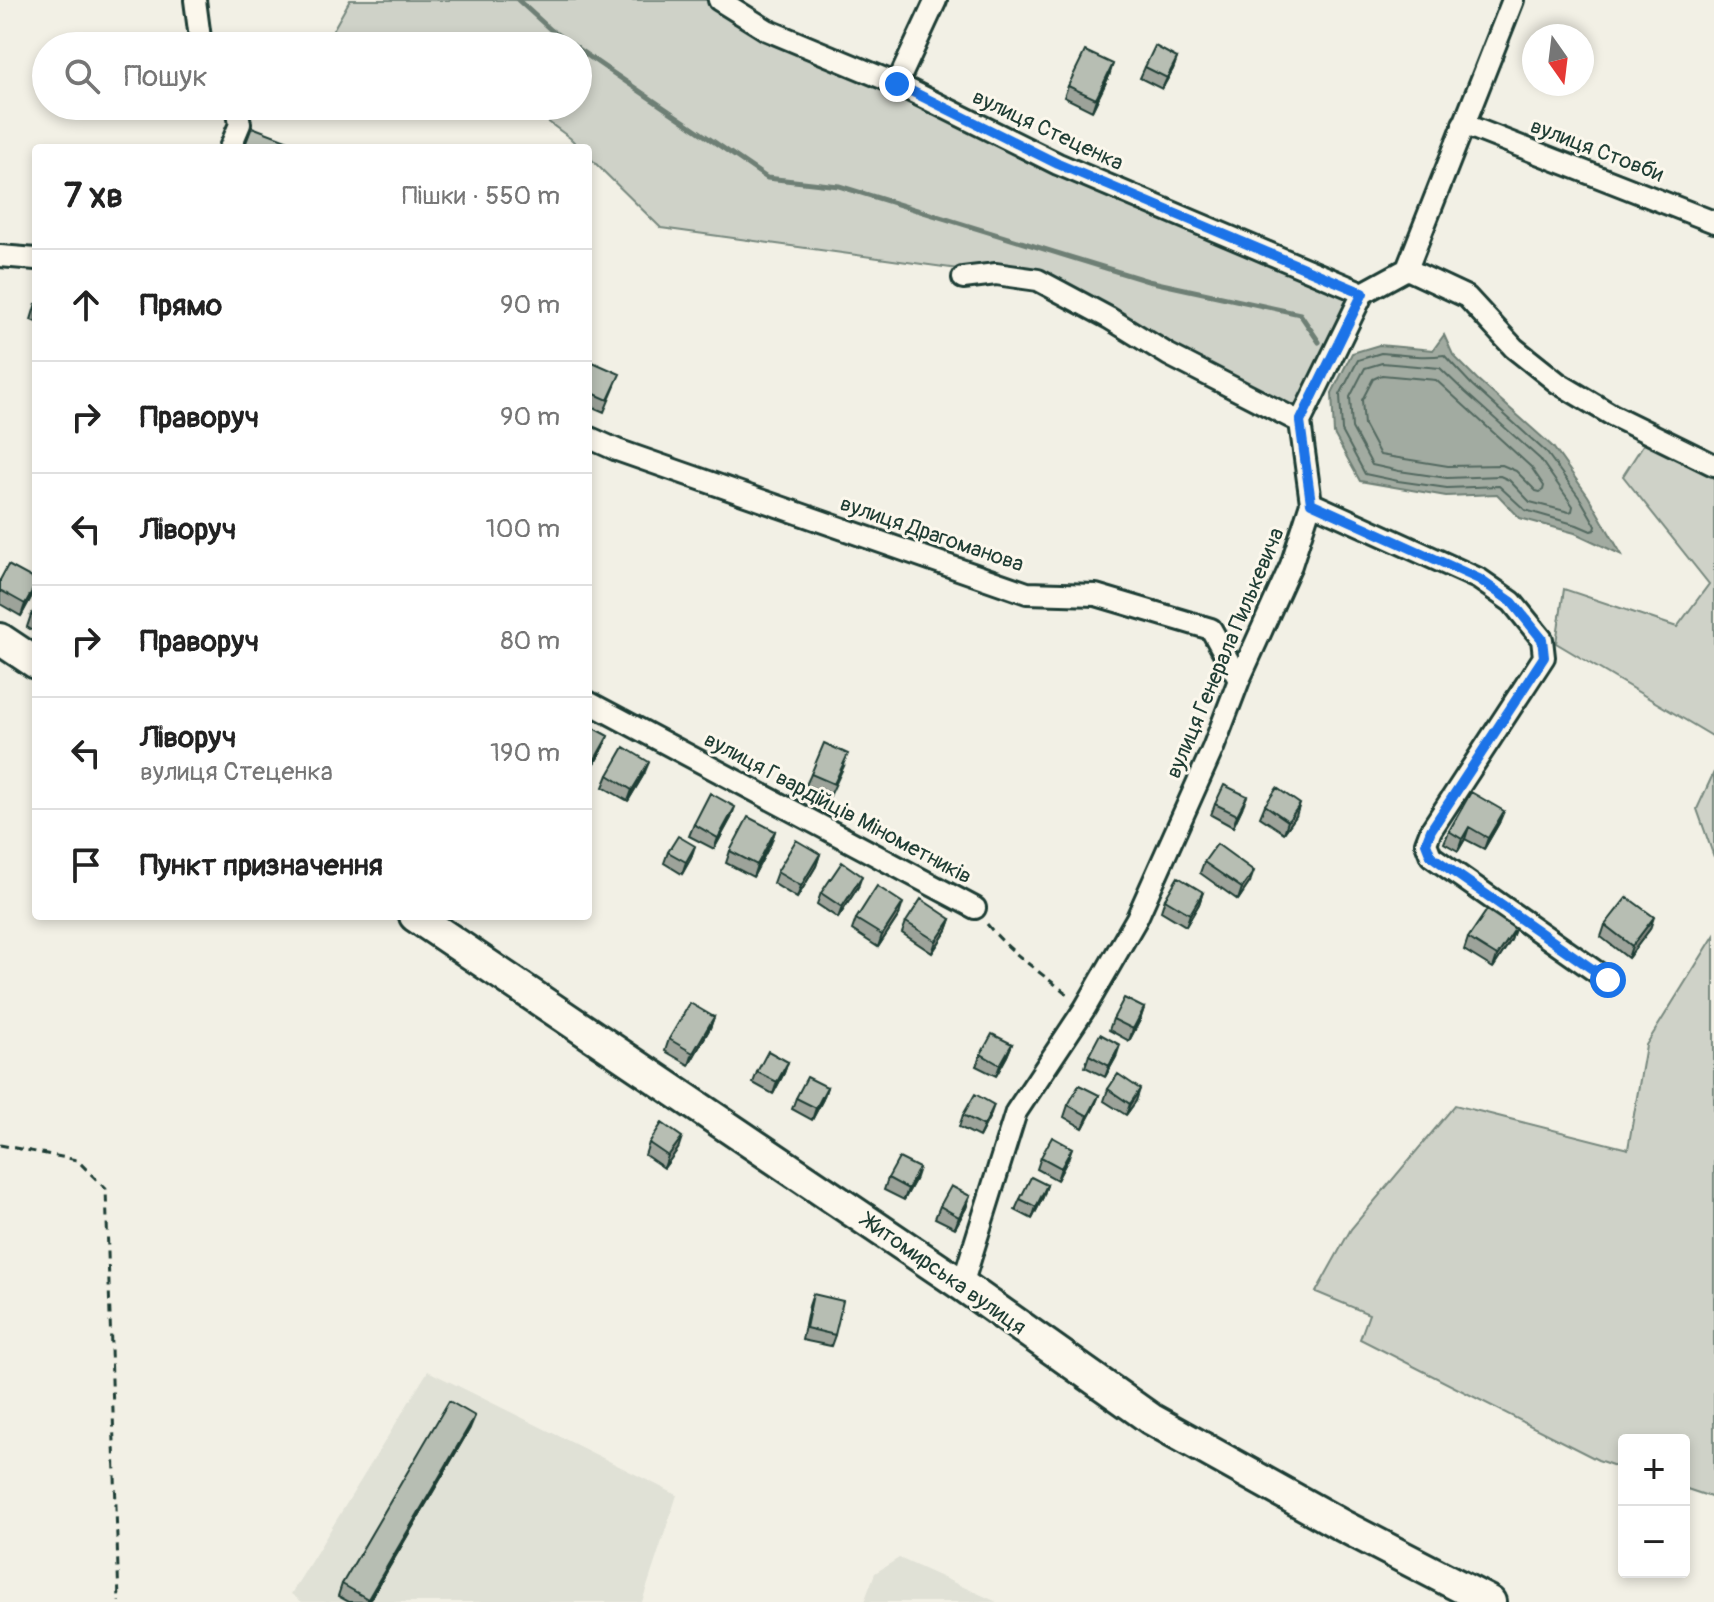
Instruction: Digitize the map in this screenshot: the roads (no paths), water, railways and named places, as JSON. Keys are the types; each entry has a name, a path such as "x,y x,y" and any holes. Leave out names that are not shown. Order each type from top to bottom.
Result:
{"main road":[{"path":"0,639 32,660"},
{"name":"Житомирська вулиця","path":"421,920 962,1285 1151,1419 1343,1526 1490,1602"}],"street":[{"path":"195,0 199,32"},
{"name":"вулиця Стеценка","path":"719,0 767,30 897,84 1058,164 1363,293"},
{"path":"897,84 936,0"},
{"path":"963,278 996,274 1038,280 1169,355 1300,422 1363,293 1407,269 1513,0"},
{"path":"232,144 239,120"},
{"name":"вулиця Стовби","path":"1463,124 1714,222"},
{"path":"0,256 32,259"},
{"path":"1407,269 1467,297 1514,348 1558,383 1612,415 1714,465"},
{"name":"вулиця Генерала Пилькевича","path":"962,1285 1016,1112 1085,1008 1137,918 1291,565 1311,503 1300,422"},
{"name":"вулиця Драгоманова","path":"592,439 1027,593 1096,595 1211,629 1239,680"},
{"path":"1311,503 1479,579 1512,602 1542,639 1544,657 1431,830 1426,843 1431,856 1608,980"},
{"name":"вулиця Гвардійців Мінометників","path":"592,704 975,908"}],"water":[{"path":"1444,335 1453,355 1553,447 1588,496 1622,555 1575,533 1520,518 1497,494 1446,496 1360,481 1334,434 1332,393 1352,353 1379,345 1433,350"}],"waterway":[{"path":"518,0 554,32"},
{"path":"592,59 767,178 839,186 1148,281 1300,314 1319,342"}]}
